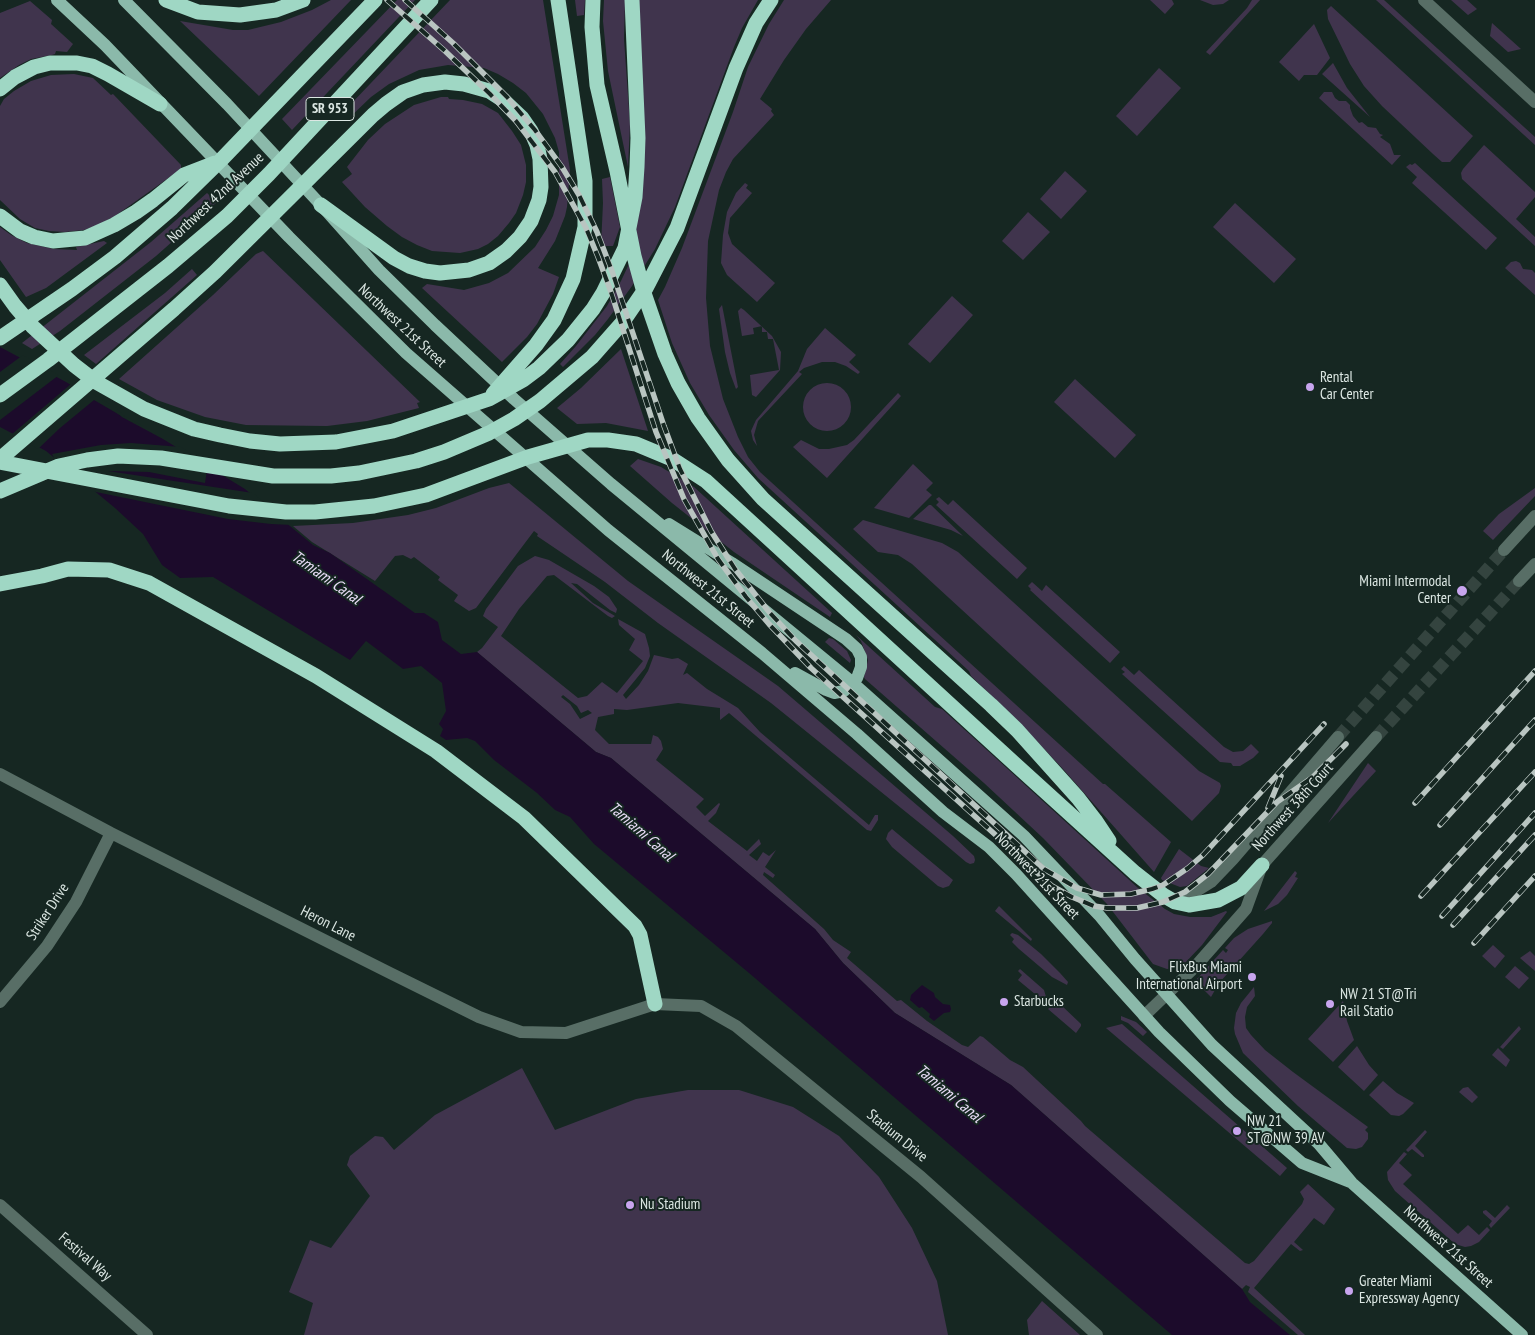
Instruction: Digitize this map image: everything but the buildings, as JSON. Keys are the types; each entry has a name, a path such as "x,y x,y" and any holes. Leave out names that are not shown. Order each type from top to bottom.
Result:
{"highway":[{"path":"166,0 198,12 240,15 276,10 303,0"},
{"name":"Northwest 42nd Avenue","path":"3,336 115,257 172,208 221,160 375,0"},
{"name":"Northwest 42nd Avenue","path":"0,395 168,266 227,216 269,174 431,0"},
{"path":"489,400 536,346 554,320 573,279 585,227 586,181 558,0"},
{"path":"593,0 592,27 598,85 634,256 645,296 665,354 688,402 711,438 752,488 785,520 990,704 1037,752 1095,820 1121,859"},
{"path":"0,285 15,306 52,347 89,377 119,397 194,429 265,443 336,442 393,431 489,400 539,368 568,340 593,309 603,293 625,248 631,225 638,138 632,0"},
{"path":"0,491 59,466 87,460 131,456 161,458 266,475 302,477 359,473 401,465 444,452 489,433 514,419 592,358 636,305 656,271 677,228 736,68 756,23 771,0"},
{"path":"0,90 15,77 34,67 50,63 77,63 92,66 160,104"},
{"path":"1,460 201,285 373,115 403,92 423,85 445,82 464,84 489,91 504,100 522,118 531,131 537,145 540,158 541,187 539,200 531,220 520,237 506,251 489,263 469,270 440,273 424,271 409,266 394,258 321,205"},
{"path":"0,216 20,231 44,240 64,241 85,238 109,228 136,212 184,175 221,160"},
{"path":"1,460 229,506 293,512 351,509 387,504 426,495 528,457 588,440 627,442 656,451 684,466 706,481 1151,886 1175,902 1190,905 1198,904 1218,900 1241,888 1262,865"},
{"path":"0,584 68,569 109,570 149,583 316,676 436,751 524,818 635,926 642,942 655,1004"}],"main road":[{"name":"Northwest 21st Street","path":"57,0 105,45 160,104 384,333 608,530 762,653 858,734 943,812 1008,864 1144,1016 1230,1101 1302,1163 1352,1183"},
{"name":"Northwest 21st Street","path":"124,0 227,104 384,275 477,365 628,499 853,683 1024,836 1099,915 1219,1051 1320,1144 1352,1183 1522,1335"},
{"path":"628,499 732,563 854,645 860,653 862,662 859,673 853,683 844,691 830,692 815,686 762,653"}],"street":[{"path":"1424,0 1535,102"},
{"path":"1504,550 1535,516"},
{"path":"1519,581 1535,564"},
{"path":"1175,902 1211,882 1338,737"},
{"name":"Northwest 38th Court","path":"1144,1016 1194,968 1246,909 1262,865 1376,737"},
{"name":"Heron Lane","path":"0,774 111,833 470,1012 522,1032 566,1033 655,1004"},
{"name":"Striker Drive","path":"0,1002 46,946 76,902 111,833"},
{"name":"Stadium Drive","path":"655,1004 701,1006 736,1026 921,1177 1097,1335"},
{"name":"Festival Way","path":"0,1205 147,1335"}],"shaded area":[{"path":"331,0 351,0 259,96 180,21 233,30 248,30 281,22 312,10"},
{"path":"397,0 415,0 292,130 282,119"},
{"path":"450,0 543,0 570,170 565,216 555,241 538,268 559,277 553,294 537,324 502,362 422,288 427,284 464,290 489,283 508,273 535,247 553,216 559,195 559,152 555,138 543,114 526,93 498,74 484,68 448,65 419,70 389,84 371,97 347,120 350,105"},
{"path":"575,0 585,0 584,15 577,16"},
{"path":"604,0 625,0 624,39 630,124 628,167 608,71 603,21"},
{"path":"636,0 758,0 742,28 734,47 675,207 655,249 632,286 608,319 563,367 560,364 607,306 628,266 640,204"},
{"path":"784,0 831,0 806,29 760,99 772,109 771,111 774,115 733,159 726,172 719,190 708,241 706,298 710,346 723,399 738,437 748,457 760,472 1103,784 1171,842 1154,872 1063,769 1016,719 971,676 969,671 758,478 734,450 709,415 690,383 672,343 658,300 682,248 748,67 769,24"},
{"path":"1150,0 1172,0 1174,4 1165,14"},
{"path":"1200,0 1229,0 1223,4 1213,5"},
{"path":"1252,0 1260,0 1210,55 1206,52 1247,8"},
{"path":"1376,0 1384,0 1535,137 1535,145"},
{"path":"1451,0 1467,0 1477,9 1468,15"},
{"path":"30,1 52,20 51,24 73,44 67,52 56,51 52,55 31,59 0,78 0,13"},
{"path":"1331,6 1473,136 1450,162 1442,162 1382,106 1364,86 1350,64 1328,19 1327,10"},
{"path":"1492,23 1521,49 1508,52 1490,36"},
{"path":"1314,24 1330,58 1317,75 1304,75 1299,81 1279,62"},
{"path":"1333,63 1347,88 1370,117 1322,74"},
{"path":"1159,68 1181,88 1137,136 1116,116"},
{"path":"74,74 93,78 111,95 113,94 181,165 181,169 115,216 98,225 84,230 49,231 35,228 20,219 0,200 0,106 4,99 31,81 51,75"},
{"path":"1324,92 1332,92 1339,101 1346,101 1350,105 1353,116 1359,123 1362,122 1368,127 1376,128 1383,135 1380,137 1390,144 1394,155 1401,155 1392,165 1319,98"},
{"path":"441,97 482,104 498,113 521,145 526,165 526,182 523,195 516,213 509,223 488,244 478,249 460,253 432,251 402,237 365,207 342,182 352,174 347,167 368,140 385,124 414,105"},
{"path":"1484,145 1535,192 1535,197 1516,219 1535,237 1535,246 1462,179 1461,173 1463,169"},
{"path":"1415,163 1497,238 1486,250 1412,183 1417,177 1406,167"},
{"path":"1065,171 1087,191 1061,219 1040,199"},
{"path":"610,177 620,227 613,246 601,246 602,179"},
{"path":"745,183 748,185 746,188 752,193 730,218 728,233 732,244 775,283 757,302 727,275 721,263 727,212 736,193"},
{"path":"207,193 217,202 156,256 60,331 32,349 22,343 151,242"},
{"path":"1235,203 1296,259 1274,283 1213,227"},
{"path":"1028,212 1050,232 1023,260 1002,241"},
{"path":"0,227 27,243 54,249 77,250 76,247 104,241 107,243 46,288 26,297 0,260"},
{"path":"263,251 420,402 417,403 419,408 367,421 327,426 246,425 205,417 157,400 119,379 256,254"},
{"path":"1516,261 1520,263 1523,269 1532,270 1535,273 1535,295 1505,268 1511,262"},
{"path":"192,269 197,275 96,364 84,355 165,293"},
{"path":"952,296 973,315 930,363 908,344"},
{"path":"722,305 738,387 736,389 725,352 719,309"},
{"path":"741,308 761,326 753,328 754,334 742,336 738,311"},
{"path":"762,327 772,336 781,352 780,370 756,397 752,395 750,375 779,370 773,339 768,339 767,332 762,332"},
{"path":"825,328 856,355 849,362 860,372 858,374 846,366 835,362 822,362 804,368 799,372 802,374 758,421 754,435 757,446 751,431 756,420 798,371 807,349"},
{"path":"621,349 648,431 606,423 577,424 557,408 581,388"},
{"path":"1075,379 1136,435 1115,458 1054,402"},
{"path":"827,383 836,385 844,390 849,398 851,407 849,416 844,424 836,429 827,431 818,429 810,424 805,416 803,407 805,398 810,390 818,385"},
{"path":"898,393 901,396 827,478 793,447 801,440 819,449 847,445"},
{"path":"638,459 661,467 694,487 832,613 830,617 734,552 672,503 630,466"},
{"path":"913,464 933,483 926,490 932,495 909,518 874,508"},
{"path":"509,483 628,581 778,686 953,836 974,856 974,863 966,862 771,703 658,623 605,582 537,536 538,534 534,531 476,608 469,611 454,601 458,595 438,580 440,577 414,557 411,559 403,555 395,556 375,581 312,542 293,526 353,523 408,515 436,508 489,488"},
{"path":"1535,488 1535,496 1493,540 1483,531 1499,514"},
{"path":"939,497 948,505 953,500 1027,568 1017,579 936,505 939,502 936,499"},
{"path":"929,505 963,536 951,530 913,519"},
{"path":"863,520 942,543 958,552 1199,771 1220,783 1219,793 1192,821 912,564 898,555 878,552 853,529"},
{"path":"535,556 549,560 594,586 609,597 617,609 616,613 610,610 577,584 571,583 593,603 615,616 612,618 554,575 547,576 519,609 501,636 578,698 587,696 602,682 617,693 643,661 629,650 635,639 619,625 618,619 645,634 650,656 645,668 623,695 626,699 639,685 648,671 654,655 672,659 678,658 688,664 683,675 687,673 707,689 738,708 760,732 869,825 875,815 878,815 878,820 871,831 867,830 729,713 720,720 720,708 678,703 627,710 614,709 614,714 598,717 595,730 609,744 651,744 653,735 658,737 663,749 656,760 704,799 696,807 705,816 720,804 716,813 708,821 747,851 759,839 761,844 749,855 757,861 763,852 769,856 776,850 765,867 775,875 773,878 764,872 763,875 824,929 833,940 851,952 847,958 897,1001 901,1000 962,1045 968,1047 980,1036 983,1037 1010,1060 1023,1067 1085,1126 1245,1263 1249,1264 1254,1261 1302,1204 1304,1199 1300,1192 1308,1184 1335,1209 1324,1225 1314,1218 1294,1242 1303,1250 1300,1251 1291,1244 1254,1288 1305,1335 1298,1335 1248,1292 1250,1287 1246,1285 1242,1289 1011,1085 895,1013 843,963 815,929 611,758 596,752 477,652 498,627 483,616 486,609 518,566","holes":["563,695 577,706 581,713 588,710 592,713 580,719 570,704 561,697"]},
{"path":"1032,582 1042,591 1046,585 1120,652 1110,663 1030,590 1028,586"},
{"path":"856,635 935,707 942,709 1138,888 1165,909 1174,914 1190,917 1211,917 1227,912 1202,945 1184,964 1167,969 1153,964 1107,904 1043,838 984,783 865,679 868,660 861,641"},
{"path":"829,638 833,639 847,651 851,660 850,663 825,642"},
{"path":"1124,666 1134,675 1139,670 1224,747 1233,752 1243,751 1251,744 1259,752 1240,766 1220,762 1122,674 1125,672 1121,669"},
{"path":"1368,763 1376,771 1328,823"},
{"path":"892,829 953,880 949,886 943,888 938,886 892,847 886,839"},
{"path":"1179,849 1201,866 1209,868 1187,886 1180,887 1161,878"},
{"path":"1295,871 1297,873 1295,877 1298,878 1287,895 1278,904 1264,911"},
{"path":"999,906 1032,939 1031,941 995,911"},
{"path":"1272,921 1263,934 1219,983 1211,997 1195,981 1223,950 1226,953 1228,950 1225,948 1234,938 1248,929"},
{"path":"1012,933 1018,935 1041,954 1068,982 1067,985 1052,977 1019,949 1012,942 1014,939 1010,935"},
{"path":"1493,945 1505,956 1495,968 1482,956"},
{"path":"1530,951 1535,956 1535,971 1520,958"},
{"path":"1515,966 1529,978 1519,989 1505,977"},
{"path":"1020,969 1044,990 1046,997 1042,1002 1041,999 1018,980 1022,975 1018,971"},
{"path":"1254,987 1255,996 1247,1007 1245,1017 1246,1028 1265,1050 1368,1127 1365,1130 1368,1133 1368,1139 1362,1147 1356,1149 1347,1148 1298,1106 1243,1053 1235,1034 1236,1013 1241,1003"},
{"path":"1343,1001 1347,1021 1354,1040 1333,1062 1308,1039"},
{"path":"1054,1003 1061,1005 1081,1024 1076,1033 1048,1009"},
{"path":"1121,1016 1136,1022 1147,1032 1143,1036 1128,1023 1121,1020"},
{"path":"1122,1024 1287,1168 1280,1176 1106,1028"},
{"path":"1519,1026 1521,1029 1503,1049 1500,1047"},
{"path":"1357,1046 1378,1075 1364,1091 1338,1067"},
{"path":"1498,1048 1510,1060 1506,1067 1492,1055"},
{"name":"Nu Stadium","path":"522,1068 555,1130 636,1099 688,1090 739,1090 793,1107 839,1136 879,1177 912,1228 937,1281 948,1335 304,1335 313,1303 289,1292 310,1240 331,1248 370,1196 347,1165 350,1156 375,1136 383,1137 394,1150 435,1115"},
{"path":"1383,1081 1397,1093 1414,1103 1403,1114 1399,1116 1391,1115 1369,1095"},
{"path":"1468,1087 1478,1097 1472,1103 1459,1092 1463,1088"},
{"path":"1425,1130 1427,1132 1415,1146 1424,1157 1412,1149 1408,1152 1406,1150"},
{"path":"1404,1152 1407,1154 1399,1163 1412,1175 1403,1184 1458,1234 1468,1225 1479,1235 1487,1227 1490,1230 1479,1242 1465,1247 1455,1244 1395,1191 1388,1180 1387,1172"},
{"path":"1507,1205 1510,1208 1491,1228 1489,1225 1492,1221 1483,1211 1486,1210 1495,1218"},
{"path":"1042,1301 1080,1335 1029,1335 1027,1320"}],"water":[{"name":"Tamiami Canal","path":"0,347 66,382 245,489 313,545 330,553 415,613 424,613 438,622 442,640 461,654 477,652 596,752 611,758 815,929 843,963 895,1013 1011,1085 1242,1289 1250,1302 1290,1335 1172,1335 749,973 594,844 570,817 555,810 537,793 494,760 475,741 467,738 446,740 440,736 443,729 439,724 446,711 442,683 421,666 403,669 366,641 350,660 213,577 180,578 162,565 143,534 115,508 46,451 0,427"},
{"path":"922,985 934,993 935,997 943,1004 950,1005 950,1012 944,1013 934,1021 929,1017 930,1014 922,1007 919,1008 910,1000 911,995"}],"pier":[{"path":"23,355 59,375 0,420 0,372"},
{"path":"64,378 117,408 123,415 143,426 130,421 94,400 38,449 11,435 71,384"},
{"path":"131,443 181,447 208,464 205,483 149,472 108,471 253,493 292,525 228,519 91,491 56,462 52,454 101,445"}],"tunnel":[{"path":"1338,737 1504,550"},
{"path":"1376,737 1519,581"}],"railway":[{"path":"387,0 490,94 516,121 555,172 586,228 598,257 656,432 684,499 718,559 746,597 811,668 1052,886 1094,906 1107,908 1137,908 1163,902 1185,892 1208,874 1277,802 1313,777 1346,744"},
{"path":"405,0 453,43 507,97 535,130 562,167 579,195 597,232 612,271 680,469 711,531 735,569 770,613 796,641 1044,869 1077,888 1101,895 1131,894 1163,885 1203,855 1324,724"},
{"path":"1415,803 1535,671"},
{"path":"1440,825 1535,720"},
{"path":"1421,896 1535,772"},
{"path":"1268,808 1281,776"},
{"path":"1442,916 1535,813"},
{"path":"1453,925 1535,835"},
{"path":"1474,943 1535,876"}],"place":[{"name":"Rental Car Center","path":"1310,387"},
{"name":"Miami Intermodal Center","path":"1462,591"},
{"name":"FlixBus Miami International Airport","path":"1252,977"},
{"name":"Starbucks","path":"1004,1002"},
{"name":"NW 21 ST@Tri Rail Statio","path":"1330,1004"},
{"name":"NW 21 ST@NW 39 AV","path":"1237,1131"},
{"name":"Nu Stadium","path":"630,1205"},
{"name":"Greater Miami Expressway Agency","path":"1349,1291"}]}
